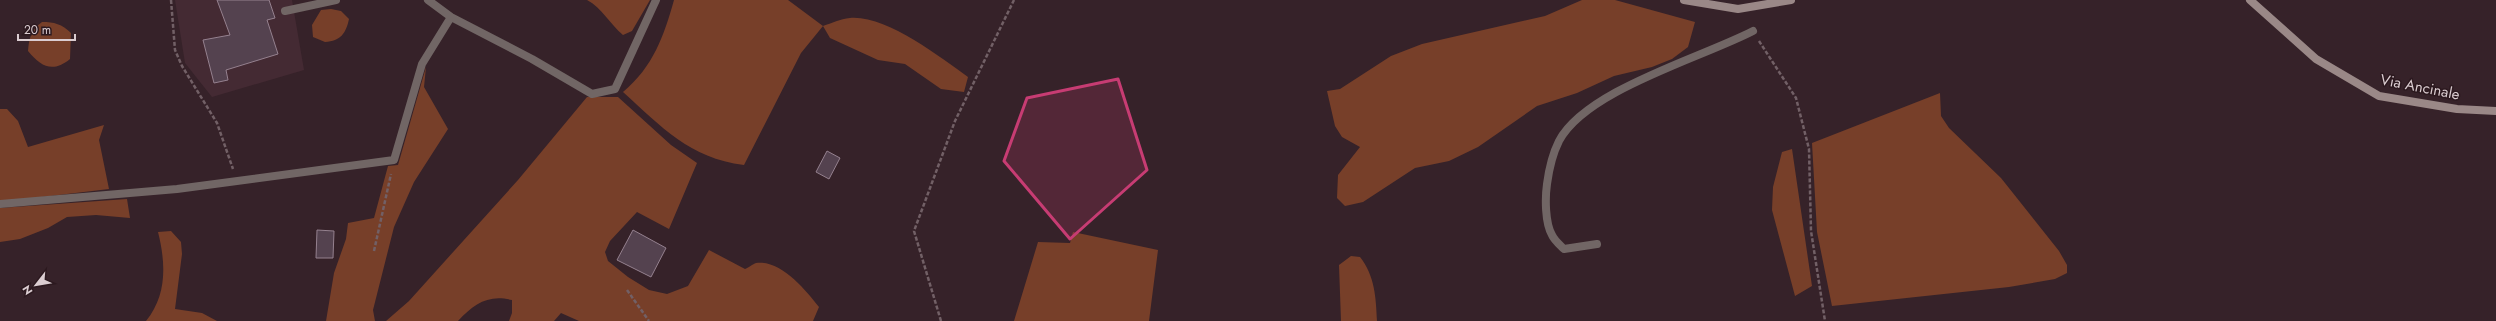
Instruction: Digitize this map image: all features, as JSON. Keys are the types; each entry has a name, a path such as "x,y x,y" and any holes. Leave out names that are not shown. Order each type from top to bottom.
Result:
{"main road":[{"path":"1684,0 1738,9 1791,0"},
{"name":"Via Ancinale","path":"2250,0 2316,59 2379,96 2457,109 2496,111"}],"street":[{"path":"285,11 336,0"},
{"path":"428,0 451,18 532,59 592,94 616,89 656,0"},
{"path":"0,204 177,189 394,160 422,64 451,18"},
{"path":"1597,244 1564,249 1552,236 1545,200 1550,162 1560,140 1577,118 1632,83 1753,30"}],"path":[{"path":"172,0 176,50 182,66 217,123 230,155 236,181"},
{"path":"941,321 914,230 955,121 1014,0"},
{"path":"1753,30 1796,98 1807,142 1811,231 1825,321"},
{"path":"374,251 394,160"},
{"path":"627,290 649,321"}],"highlighted area":[{"path":"1118,79 1147,170 1070,239 1004,161 1027,98"}],"shaded area":[{"path":"175,0 292,0 304,70 212,97 185,63"},
{"path":"587,0 650,0 632,31 623,35 597,7"},
{"path":"674,0 788,0 823,26 801,53 744,165 707,156 692,148 664,129 623,92 650,61 666,26"},
{"path":"1582,0 1615,0 1695,22 1688,47 1672,59 1652,67 1614,76 1577,93 1537,106 1478,147 1449,161 1415,168 1363,202 1345,206 1337,198 1338,175 1360,147 1342,137 1335,126 1327,91 1340,89 1391,56 1422,44 1545,16"},
{"path":"331,9 341,11 349,19 344,32 339,38 325,42 313,37 312,25 321,10"},
{"path":"850,18 864,19 880,23 896,30 928,49 968,77 964,92 941,89 905,64 878,60 830,38 823,26 839,20"},
{"path":"42,22 58,24 71,33 70,59 58,66 53,67 43,64 33,57 28,51 31,35 35,28"},
{"path":"426,67 424,87 448,129 414,182 394,227 373,310 375,321 326,321 334,273 346,239 348,223 374,218 388,166 398,165"},
{"path":"1940,93 1941,116 1949,128 2001,178 2059,251 2067,265 2067,273 2055,279 2009,287 1832,306 1817,232 1812,143"},
{"path":"587,97 618,97 671,145 697,163 669,229 637,212 610,241 605,252 608,261 628,277 649,290 667,294 688,286 709,250 745,269 756,263 765,263 774,266 792,277 814,300 819,307 813,321 579,321 561,313 554,321 509,321 512,313 512,300 496,298 476,305 458,321 386,321 409,301 518,180"},
{"path":"0,109 7,109 18,121 28,147 104,125 99,140 109,189 0,202"},
{"path":"1792,149 1812,286 1795,296 1772,210 1773,187 1782,152"},
{"path":"127,199 130,218 96,215 67,217 48,228 20,239 0,242 0,208"},
{"path":"171,231 181,242 182,254 175,309 202,313 217,321 146,321 158,301 163,279 161,244 158,232"},
{"path":"1073,232 1158,250 1149,321 1014,321 1038,242 1070,243"},
{"path":"1351,256 1360,257 1369,272 1374,288 1377,321 1341,321 1339,265"}],"building":[{"path":"217,0 269,0 275,18 267,20 278,54 226,70 228,80 214,83 203,40 230,35"},
{"path":"827,151 840,158 829,179 816,172"},
{"path":"317,230 334,231 333,258 316,258"},
{"path":"633,230 666,248 651,277 617,260"}]}
